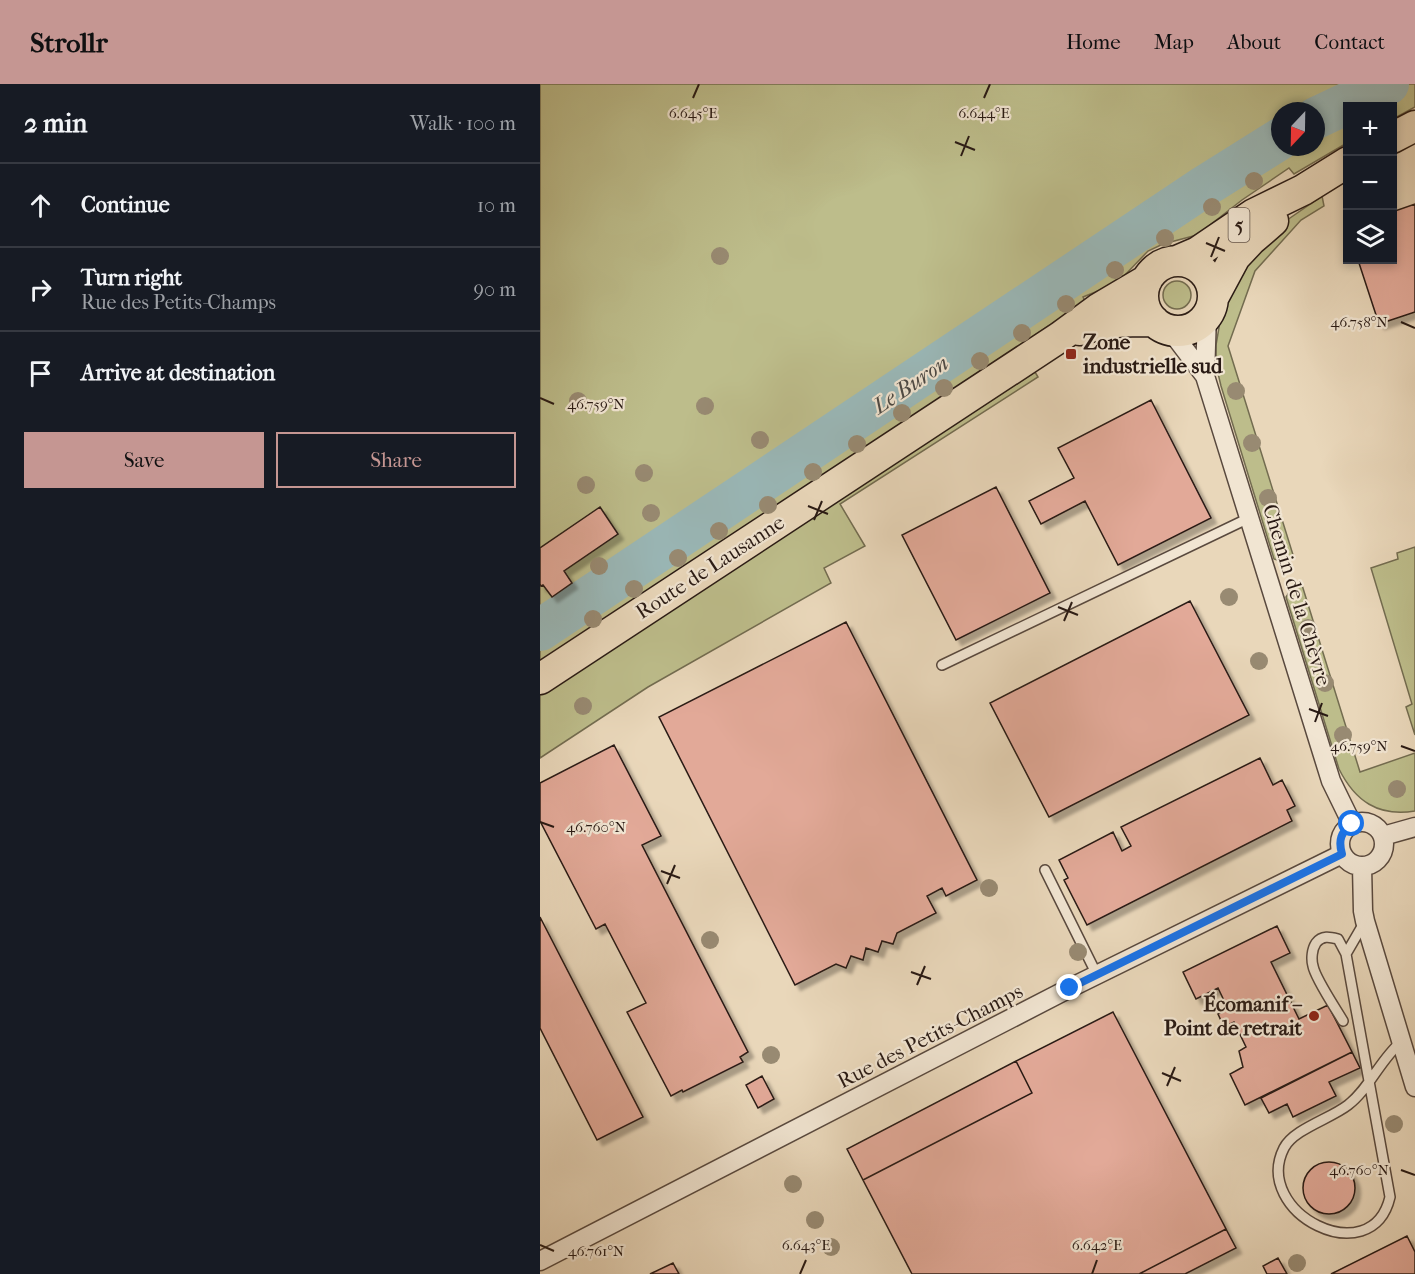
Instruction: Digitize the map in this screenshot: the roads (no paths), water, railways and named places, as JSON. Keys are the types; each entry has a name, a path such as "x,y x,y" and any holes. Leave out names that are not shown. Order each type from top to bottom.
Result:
{"main road":[{"path":"1397,135 1415,126"},
{"name":"5","path":"1177,261 1220,239 1254,214 1303,190 1343,165"},
{"name":"5","path":"1210,306 1235,256 1303,190"},
{"path":"1177,261 1191,264 1203,272 1210,284 1210,306 1195,327 1179,331 1162,326 1148,315 1143,297 1147,280 1156,268 1177,261"},
{"name":"Route de Lausanne","path":"540,679 1060,337 1098,309 1147,280"},
{"name":"Route de Lausanne","path":"1060,337 1102,323 1162,326"}],"street":[{"name":"Chemin de la Chèvre","path":"1210,306 1205,376 1331,781 1352,824"},
{"name":"Chemin de la Chèvre","path":"1162,326 1205,376"},
{"path":"1361,821 1378,828 1383,836 1384,844 1378,860 1362,866 1354,865 1342,854 1339,845 1345,829 1361,821"},
{"path":"1383,836 1415,827"},
{"name":"Rue des Petits-Champs","path":"540,1261 1097,975 1342,854"},
{"path":"1362,866 1362,911 1415,1087"}],"lane":[{"path":"942,665 1249,518"},
{"path":"1045,870 1097,975"},
{"path":"1346,954 1365,921"},
{"path":"1343,1021 1313,967 1312,951 1318,940 1324,937 1338,939 1346,954 1369,1080 1390,1197 1387,1212 1380,1224 1368,1234 1356,1239 1341,1240 1320,1235 1292,1210 1287,1201 1279,1182 1279,1164 1283,1150 1289,1140 1333,1116 1351,1103 1369,1080 1389,1053 1401,1042"}],"waterway":[{"name":"Le Buron","path":"1325,114 1388,84"},
{"name":"Le Buron","path":"540,630 1205,186 1271,145"}],"place":[{"name":"Zone industrielle sud","path":"1071,354"},
{"name":"Écomanif – Point de retrait","path":"1314,1016"}]}
